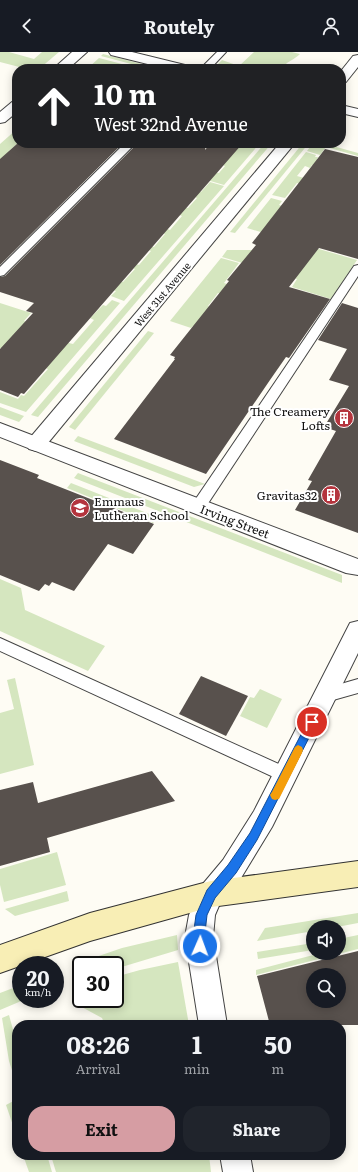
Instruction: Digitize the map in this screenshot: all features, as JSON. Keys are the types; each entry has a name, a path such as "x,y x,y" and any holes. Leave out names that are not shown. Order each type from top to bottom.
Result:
{"main road":[{"path":"0,959 90,927 211,894 358,874"}],"street":[{"path":"66,64 80,52"},
{"path":"116,52 164,64"},
{"path":"346,73 358,59"},
{"path":"0,119 12,109"},
{"path":"346,110 358,113"},
{"name":"West 31st Avenue","path":"36,444 284,148"},
{"name":"Irving Street","path":"0,430 354,567 358,567"},
{"path":"211,1020 199,937 202,915 211,894 232,869 254,836 358,630"},
{"path":"236,1160 238,1172"}],"lane":[{"path":"210,64 222,52"},
{"path":"0,272 126,148"},
{"path":"198,507 358,268"},
{"path":"0,644 286,775"},
{"path":"326,695 358,686"}],"green space":[{"path":"0,52 9,52 34,59 42,52 59,52 45,64 12,65 0,62"},
{"path":"254,52 292,52 300,54 286,64 241,64"},
{"path":"103,54 142,64 131,64 101,56"},
{"path":"99,58 122,64 109,64 92,64"},
{"path":"222,60 233,64 218,64"},
{"path":"12,133 12,148 0,167 0,144"},
{"path":"234,148 256,148 224,185 207,180 214,172 219,173 225,166 219,164"},
{"path":"261,148 268,148 38,417 31,415"},
{"path":"299,148 305,148 235,233 230,232"},
{"path":"309,148 325,148 320,155 307,151"},
{"path":"330,148 340,148 358,153 358,156"},
{"path":"306,152 316,155 315,157 318,157 317,159 322,160 338,172 312,165 310,168 305,166 297,176 329,185 307,186 297,183 285,198 272,195"},
{"path":"210,182 224,186 124,301 111,296 116,291 112,290 119,281 123,282 135,269 130,267 134,263 139,265 151,251 146,249 150,246 154,247 165,234 161,233 165,228 170,230 182,216 177,214 183,207 188,208 197,198 193,196 197,191 201,192"},
{"path":"271,198 282,201 279,205 323,218 301,244 247,228"},
{"path":"312,247 357,260 331,299 292,287 297,279 222,257 227,250 251,250 299,264"},
{"path":"221,258 239,263 224,283 244,289 237,299 218,293 208,306 212,308 238,341 193,326 191,328 170,321"},
{"path":"112,300 120,303 26,412 0,403 0,392 18,399 21,395 24,396 48,369 33,364 65,342 73,344 94,320 90,318 103,305 106,306"},
{"path":"0,303 31,313 24,321 49,330 12,352 0,348"},
{"path":"148,331 154,333 75,430 69,427"},
{"path":"0,407 24,416 19,422 0,415"},
{"path":"78,436 205,484 194,487 74,441"},
{"path":"78,473 342,575 342,583 74,478"},
{"path":"71,483 157,517 153,523 67,488"},
{"path":"0,579 21,588 25,610 105,646 88,671 0,631"},
{"path":"15,678 34,765 0,774 0,713 14,709 7,680"},
{"path":"260,689 282,699 267,728 240,716 250,697 254,698"},
{"path":"57,852 66,885 4,902 0,885 0,869"},
{"path":"67,891 69,901 15,916 5,909"},
{"path":"358,913 358,923 346,925 346,920 315,920"},
{"path":"306,921 306,932 257,941 265,928"},
{"path":"177,935 178,950 124,966 124,956 99,956 122,948"},
{"path":"358,935 358,949 346,952 346,938"},
{"path":"306,944 306,951 258,959 257,952"},
{"path":"306,957 306,960 315,960 256,975 256,970"},
{"path":"178,962 188,1020 103,1020 102,1018 84,1008 124,1008 124,974"},
{"path":"12,988 12,1005 0,1010 0,993"},
{"path":"9,1015 12,1026 12,1070 9,1061 2,1018"},
{"path":"12,1102 12,1122 6,1105"},
{"path":"25,1160 48,1160 52,1172 29,1172"},
{"path":"52,1160 210,1160 211,1172 56,1172"}],"building":[{"path":"12,148 118,148 0,265 0,159"},
{"path":"133,148 205,148 205,150 207,148 239,148 24,394 21,393 18,397 0,390 0,349 33,313 26,311 34,303 0,292 0,277 5,276"},
{"path":"325,149 358,157 358,259 319,248 289,287 330,299 289,358 286,357 206,474 114,439 175,359 175,357 170,355 229,281 227,280 256,245 252,243"},
{"path":"342,303 358,308 358,533 295,510 312,481 308,480 336,431 324,427 349,386 329,380 347,349 318,340"},
{"path":"0,460 39,475 37,478 154,524 133,554 108,544 74,591 52,582 49,586 45,584 39,591 0,575"},
{"path":"201,676 248,696 226,736 179,714"},
{"path":"152,771 175,801 47,838 50,852 0,866 0,790 33,782 38,803"},
{"path":"358,951 358,1025 346,1025 346,1020 269,1020 257,976 322,960 346,960 346,954"}],"slow traffic":[{"path":"275,795 298,750"}],"place":[{"name":"The Creamery Lofts","path":"344,418"},
{"name":"Gravitas32","path":"331,495"},
{"name":"Emmaus Lutheran School","path":"80,508"}],"route":[{"path":"200,946 199,937 202,915 211,894 232,869 254,836 312,722"}]}
